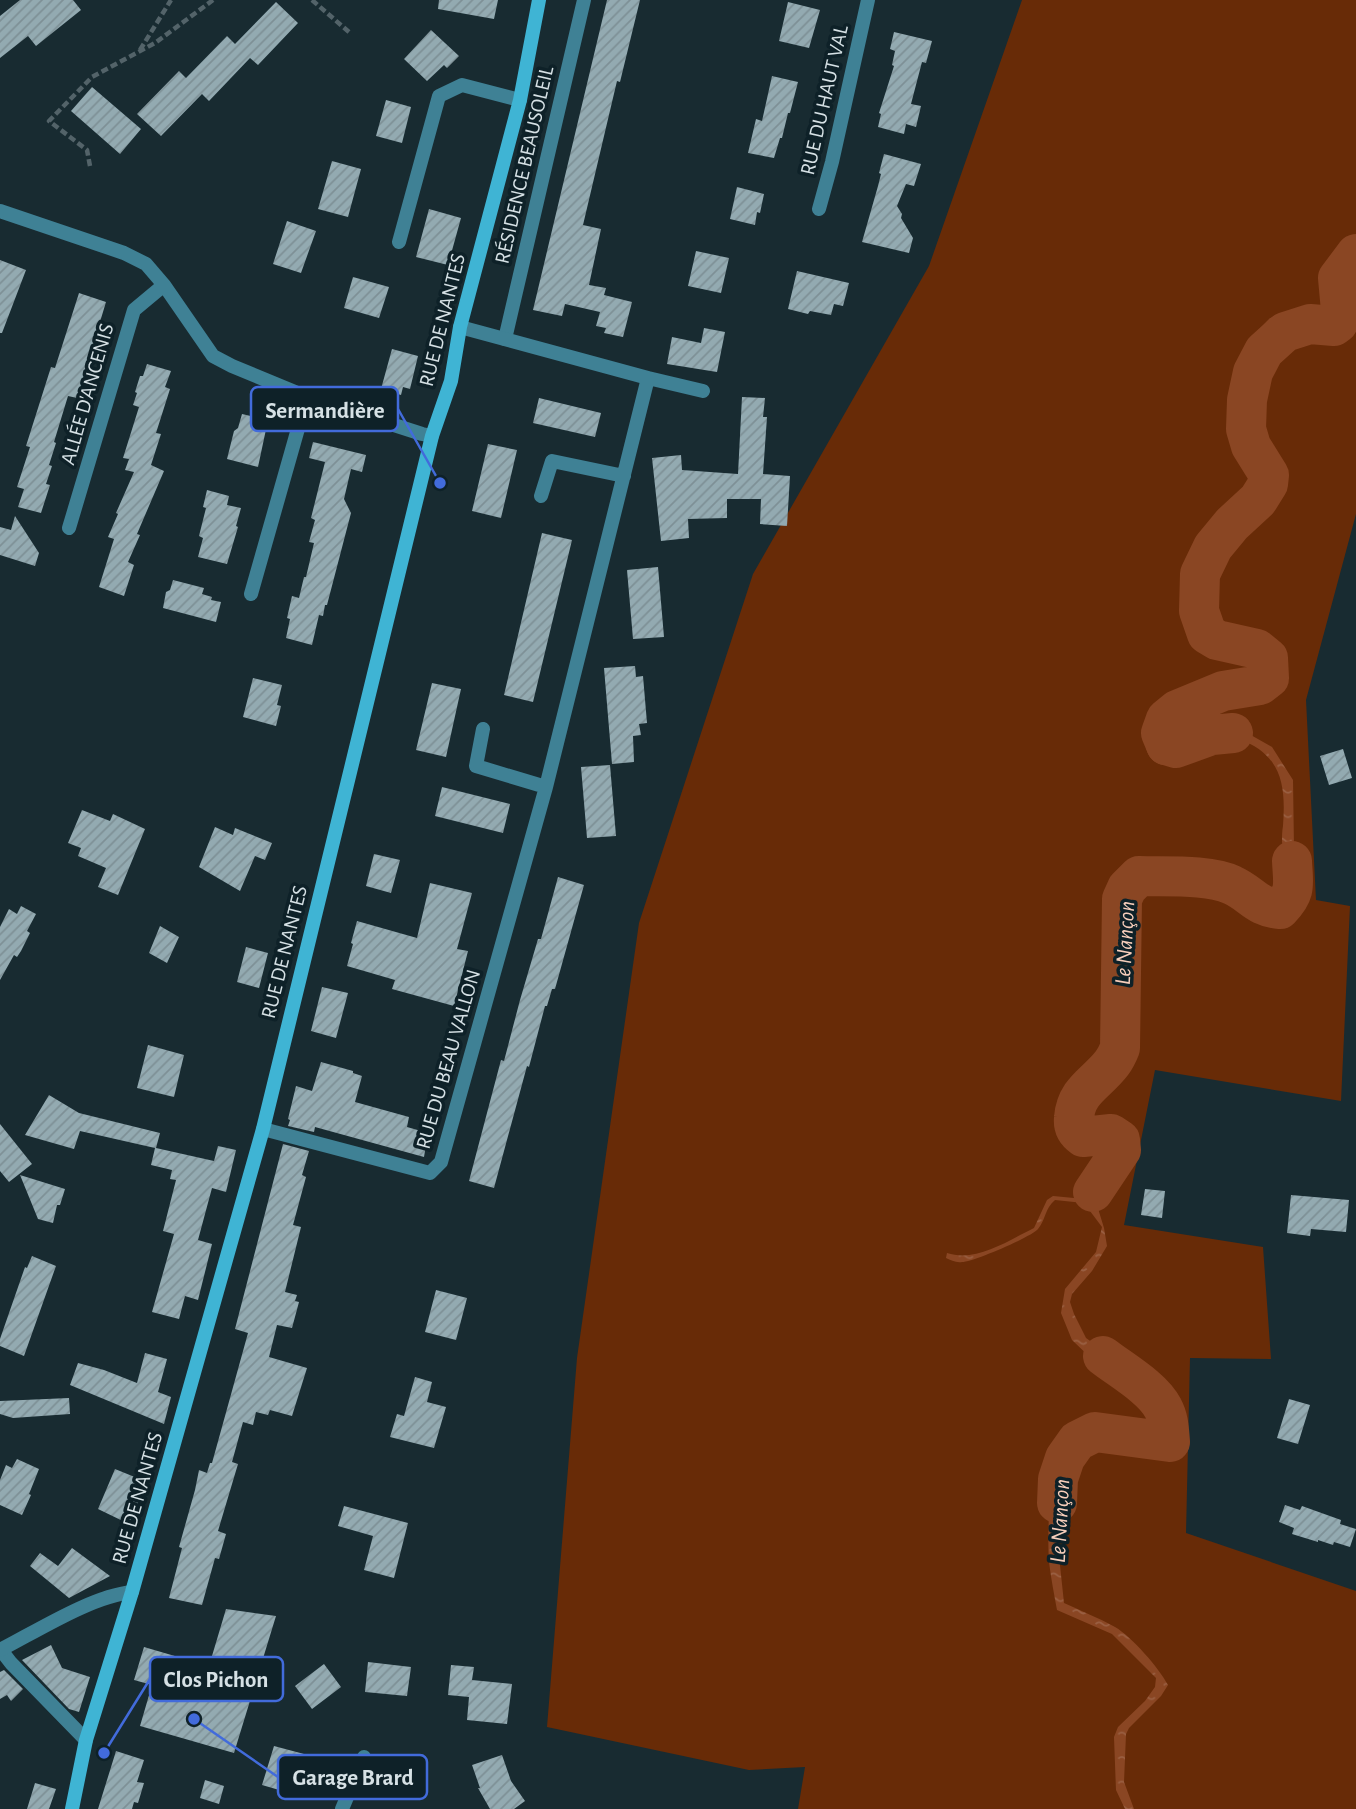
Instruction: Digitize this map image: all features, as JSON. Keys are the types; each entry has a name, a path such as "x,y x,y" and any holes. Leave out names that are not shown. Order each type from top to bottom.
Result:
{"main road":[{"name":"RUE DE NANTES","path":"72,1809 86,1740 132,1592 263,1129 432,436 451,381 460,327 520,100 539,0"}],"street":[{"name":"RÉSIDENCE BEAUSOLEIL","path":"505,339 584,0"},
{"name":"RUE DU HAUT VAL","path":"819,209 868,0"},
{"path":"399,242 439,96 462,85 520,100"},
{"path":"0,211 124,253 146,264 214,356 232,366 307,397 432,436"},
{"name":"ALLÉE D'ANCENIS","path":"69,528 134,310 164,285"},
{"path":"460,327 703,391"},
{"name":"RUE DU BEAU VALLON","path":"263,1129 430,1173 441,1162 546,787 649,378"},
{"path":"251,594 307,397"},
{"path":"541,496 552,460 624,476"},
{"path":"483,729 476,766 546,787"},
{"path":"86,1740 0,1649 78,1609 121,1593 132,1592"},
{"path":"342,1809 364,1757"}],"path":[{"path":"139,52 171,0"},
{"path":"90,166 87,150 49,121 92,77 155,43 213,0"},
{"path":"312,0 349,32"}],"shaded area":[{"path":"1022,0 1356,0 1356,514 1306,700 1316,900 1350,906 1341,1101 1155,1070 1124,1225 1263,1247 1271,1359 1190,1358 1186,1533 1356,1591 1356,1809 798,1809 805,1767 749,1770 547,1727 577,1358 639,923 753,574 929,266"}],"water":[{"path":"1356,242 1356,256 1341,280 1346,322 1329,324 1315,320 1287,329 1267,349 1258,366 1251,404 1252,434 1276,473 1271,488 1228,530 1203,574 1209,623 1214,634 1266,647 1275,653 1274,681 1217,689 1203,695 1172,712 1164,732 1174,749 1215,732 1238,730 1272,747 1293,780 1294,850 1300,883 1293,901 1279,910 1243,885 1226,877 1144,871 1130,884 1126,901 1126,1045 1118,1060 1086,1092 1079,1113 1080,1124 1090,1138 1109,1134 1117,1129 1130,1143 1096,1190 1096,1202 1107,1246 1092,1271 1072,1294 1070,1302 1086,1338 1165,1394 1172,1413 1176,1440 1095,1430 1071,1450 1065,1464 1060,1502 1059,1556 1064,1603 1122,1632 1145,1653 1168,1685 1126,1734 1124,1782 1134,1809 1125,1809 1116,1790 1114,1737 1118,1727 1145,1701 1155,1687 1156,1678 1112,1634 1057,1610 1049,1562 1050,1507 1056,1464 1071,1430 1083,1421 1102,1417 1162,1428 1157,1395 1094,1361 1072,1340 1061,1313 1065,1289 1096,1252 1102,1227 1084,1203 1055,1200 1049,1206 1038,1229 1026,1237 968,1261 958,1262 946,1258 947,1253 981,1253 1034,1228 1047,1200 1053,1196 1084,1199 1120,1147 1119,1141 1114,1137 1085,1146 1077,1140 1067,1123 1082,1080 1100,1066 1121,1043 1117,986 1117,891 1121,880 1137,863 1236,867 1275,898 1284,898 1291,883 1282,842 1282,785 1273,763 1264,754 1239,739 1220,735 1189,759 1163,765 1149,756 1146,740 1165,707 1191,689 1219,679 1253,678 1270,669 1265,648 1221,652 1209,648 1199,608 1196,567 1212,550 1221,519 1269,474 1244,452 1239,433 1242,370 1249,345 1270,318 1319,311 1338,314 1330,272"}],"building":[{"path":"20,0 73,0 81,10 36,46 28,36 0,58 0,16"},
{"path":"439,0 498,0 494,19 438,9"},
{"path":"607,0 640,0 620,82 617,81 583,225 601,229 589,285 606,288 604,295 632,302 623,337 604,333 606,328 596,326 600,312 565,304 562,316 533,310"},
{"path":"276,2 298,23 258,65 250,58 209,101 202,94 161,136 137,114 179,71 186,78 227,36 235,44"},
{"path":"788,2 820,10 809,48 779,41"},
{"path":"431,30 459,56 447,68 444,65 427,81 404,59"},
{"path":"894,32 932,41 926,63 922,62 911,104 921,106 916,127 906,124 904,134 878,127 879,113 894,66 895,51 890,49"},
{"path":"772,76 798,82 774,158 748,153 756,119 762,121"},
{"path":"92,87 141,129 120,154 71,111"},
{"path":"386,100 411,107 402,143 376,136"},
{"path":"884,154 921,164 914,186 906,184 897,206 913,238 909,253 862,242"},
{"path":"332,161 361,169 348,217 318,209"},
{"path":"737,187 764,194 755,225 730,219"},
{"path":"429,209 461,218 448,265 416,257"},
{"path":"287,221 316,231 301,273 273,264"},
{"path":"696,251 729,258 721,293 688,286"},
{"path":"0,260 26,270 2,333 0,333"},
{"path":"797,271 849,283 843,306 834,304 831,315 810,311 808,314 788,309"},
{"path":"353,277 389,287 379,318 344,308"},
{"path":"79,293 106,302 77,398 68,396 54,442 56,443 49,465 52,466 46,484 50,485 41,513 18,507 24,489 17,487 30,447 26,446 51,367 55,368"},
{"path":"704,328 725,332 717,372 667,364 672,337 701,343"},
{"path":"392,349 418,356 410,389 403,387 401,395 381,389"},
{"path":"147,364 171,371 165,387 170,389 156,433 161,434 151,465 164,471 128,562 134,565 124,596 99,587 114,539 108,537 134,472 125,470 129,459 123,458 139,407 133,405 137,393 135,392"},
{"path":"742,397 765,398 763,417 767,417 763,474 790,476 787,526 760,524 761,499 727,499 727,518 688,519 689,538 661,541 652,458 681,455 682,470 738,474"},
{"path":"539,398 601,413 595,437 533,423"},
{"path":"242,414 268,420 258,467 227,459 234,431 238,428"},
{"path":"313,442 366,455 362,472 351,469 344,499 351,513 327,605 323,616 319,615 312,645 286,638 292,596 299,598 314,543 309,542 315,520 311,518 325,462 309,458"},
{"path":"488,444 517,450 501,518 472,511"},
{"path":"207,490 229,496 227,505 241,508 227,564 198,557 203,538 199,536"},
{"path":"15,516 39,553 35,566 0,555 0,527 11,530"},
{"path":"542,533 572,540 533,702 504,695"},
{"path":"658,567 664,637 633,639 627,570"},
{"path":"173,580 204,588 202,594 221,602 216,622 163,608 166,592 170,590"},
{"path":"635,666 636,677 643,676 647,723 639,724 641,735 633,736 634,762 612,764 604,668"},
{"path":"253,678 282,685 276,726 243,717"},
{"path":"432,683 461,689 446,757 416,750"},
{"path":"1343,749 1352,778 1329,785 1320,756"},
{"path":"610,765 616,836 587,838 581,767"},
{"path":"442,787 510,804 503,833 435,816"},
{"path":"82,810 110,821 113,814 145,829 118,895 98,887 106,868 78,856 81,848 68,843"},
{"path":"215,827 233,835 235,828 272,843 265,860 255,856 240,891 199,867"},
{"path":"374,854 400,860 391,893 366,886"},
{"path":"558,877 584,885 555,989 552,989 545,1006 529,1067 527,1066 494,1188 469,1181 501,1060 504,1061"},
{"path":"430,883 472,893 457,949 468,951 454,1006 392,989 395,980 347,966 357,921 417,938"},
{"path":"21,906 36,914 21,951 17,957 14,955 0,980 0,927 9,909 17,914"},
{"path":"160,926 179,937 167,963 149,953"},
{"path":"246,947 268,953 259,988 237,982"},
{"path":"322,987 348,993 336,1038 311,1031"},
{"path":"148,1045 184,1055 174,1097 137,1088"},
{"path":"321,1062 362,1076 355,1102 409,1117 407,1127 428,1133 424,1157 315,1127 314,1132 288,1126 296,1086 312,1091"},
{"path":"49,1095 79,1113 160,1133 156,1148 214,1161 218,1146 236,1150 226,1192 212,1188 198,1240 212,1244 198,1300 185,1296 179,1319 152,1312 174,1234 163,1231 176,1180 170,1179 172,1170 151,1165 155,1148 80,1131 74,1149 25,1135"},
{"path":"0,1124 32,1164 9,1182 0,1171"},
{"path":"283,1144 309,1151 302,1175 306,1177 293,1225 301,1227 285,1292 297,1295 295,1301 299,1302 292,1328 277,1325 269,1357 307,1368 292,1416 270,1410 268,1415 256,1412 253,1425 243,1422 232,1462 238,1464 218,1531 226,1534 219,1559 215,1558 202,1605 169,1598 199,1470 207,1473 212,1463 248,1333 235,1329"},
{"path":"20,1175 65,1189 60,1205 57,1205 53,1223 38,1219"},
{"path":"1145,1189 1165,1191 1162,1218 1141,1215"},
{"path":"1291,1195 1349,1200 1346,1232 1311,1229 1310,1236 1287,1233"},
{"path":"32,1256 56,1266 24,1356 0,1346 0,1339 25,1267 27,1268"},
{"path":"436,1290 467,1298 456,1340 425,1332"},
{"path":"145,1353 167,1359 158,1392 171,1397 164,1424 70,1385 78,1363 137,1383"},
{"path":"415,1377 432,1382 427,1402 446,1407 434,1448 390,1437 397,1414 404,1416"},
{"path":"69,1398 70,1414 13,1418 0,1414 0,1401"},
{"path":"1289,1399 1310,1405 1298,1444 1277,1438"},
{"path":"17,1459 39,1469 22,1515 0,1505 0,1480 6,1465 12,1468"},
{"path":"115,1469 147,1482 129,1524 98,1509"},
{"path":"1285,1505 1300,1510 1302,1506 1341,1520 1340,1524 1356,1529 1350,1547 1334,1542 1333,1545 1318,1542 1292,1534 1294,1528 1279,1522"},
{"path":"344,1506 408,1523 394,1578 364,1570 373,1536 338,1526"},
{"path":"72,1548 110,1576 69,1598 30,1566 40,1553 58,1566"},
{"path":"226,1609 276,1616 234,1753 140,1726 152,1685 134,1680 144,1647 209,1666"},
{"path":"51,1645 62,1668 90,1677 79,1712 69,1709 22,1660"},
{"path":"368,1662 411,1667 407,1696 365,1692"},
{"path":"324,1664 341,1687 312,1709 295,1686"},
{"path":"451,1665 474,1667 472,1680 512,1684 507,1724 467,1720 469,1697 448,1695"},
{"path":"4,1670 23,1689 11,1701 7,1695 0,1699 0,1672"},
{"path":"274,1746 304,1754 293,1794 262,1785"},
{"path":"116,1751 144,1760 137,1782 144,1783 138,1803 134,1802 132,1809 98,1809"},
{"path":"502,1755 511,1781 525,1801 514,1809 490,1809 478,1788 472,1765"},
{"path":"205,1780 224,1786 219,1804 200,1798"},
{"path":"35,1783 56,1789 49,1809 27,1809"}],"waterway":[{"name":"Le Nançon","path":"1233,733 1212,735 1176,748 1166,745 1161,733 1166,719 1177,710 1223,691 1260,685 1269,678 1268,658 1257,649 1217,640 1207,634 1199,611 1200,574 1213,547 1232,524 1258,500 1268,484 1269,475 1251,446 1246,429 1247,400 1253,372 1264,351 1285,332 1310,324 1334,326 1338,323 1341,311 1338,278 1356,254"},
{"name":"Le Nançon","path":"1093,1192 1121,1150 1120,1140 1111,1134 1083,1137 1076,1129 1074,1118 1079,1100 1112,1063 1120,1048 1122,899 1127,888 1139,876 1212,879 1232,885 1265,906 1280,909 1292,892 1292,861"},
{"name":"Le Nançon","path":"1057,1503 1058,1479 1065,1458 1077,1441 1095,1432 1170,1442 1166,1416 1158,1401 1144,1386 1103,1356"}],"place":[{"name":"Sermandière","path":"440,483"},
{"name":"Garage Brard","path":"194,1719"},
{"name":"Clos Pichon","path":"104,1753"}]}
